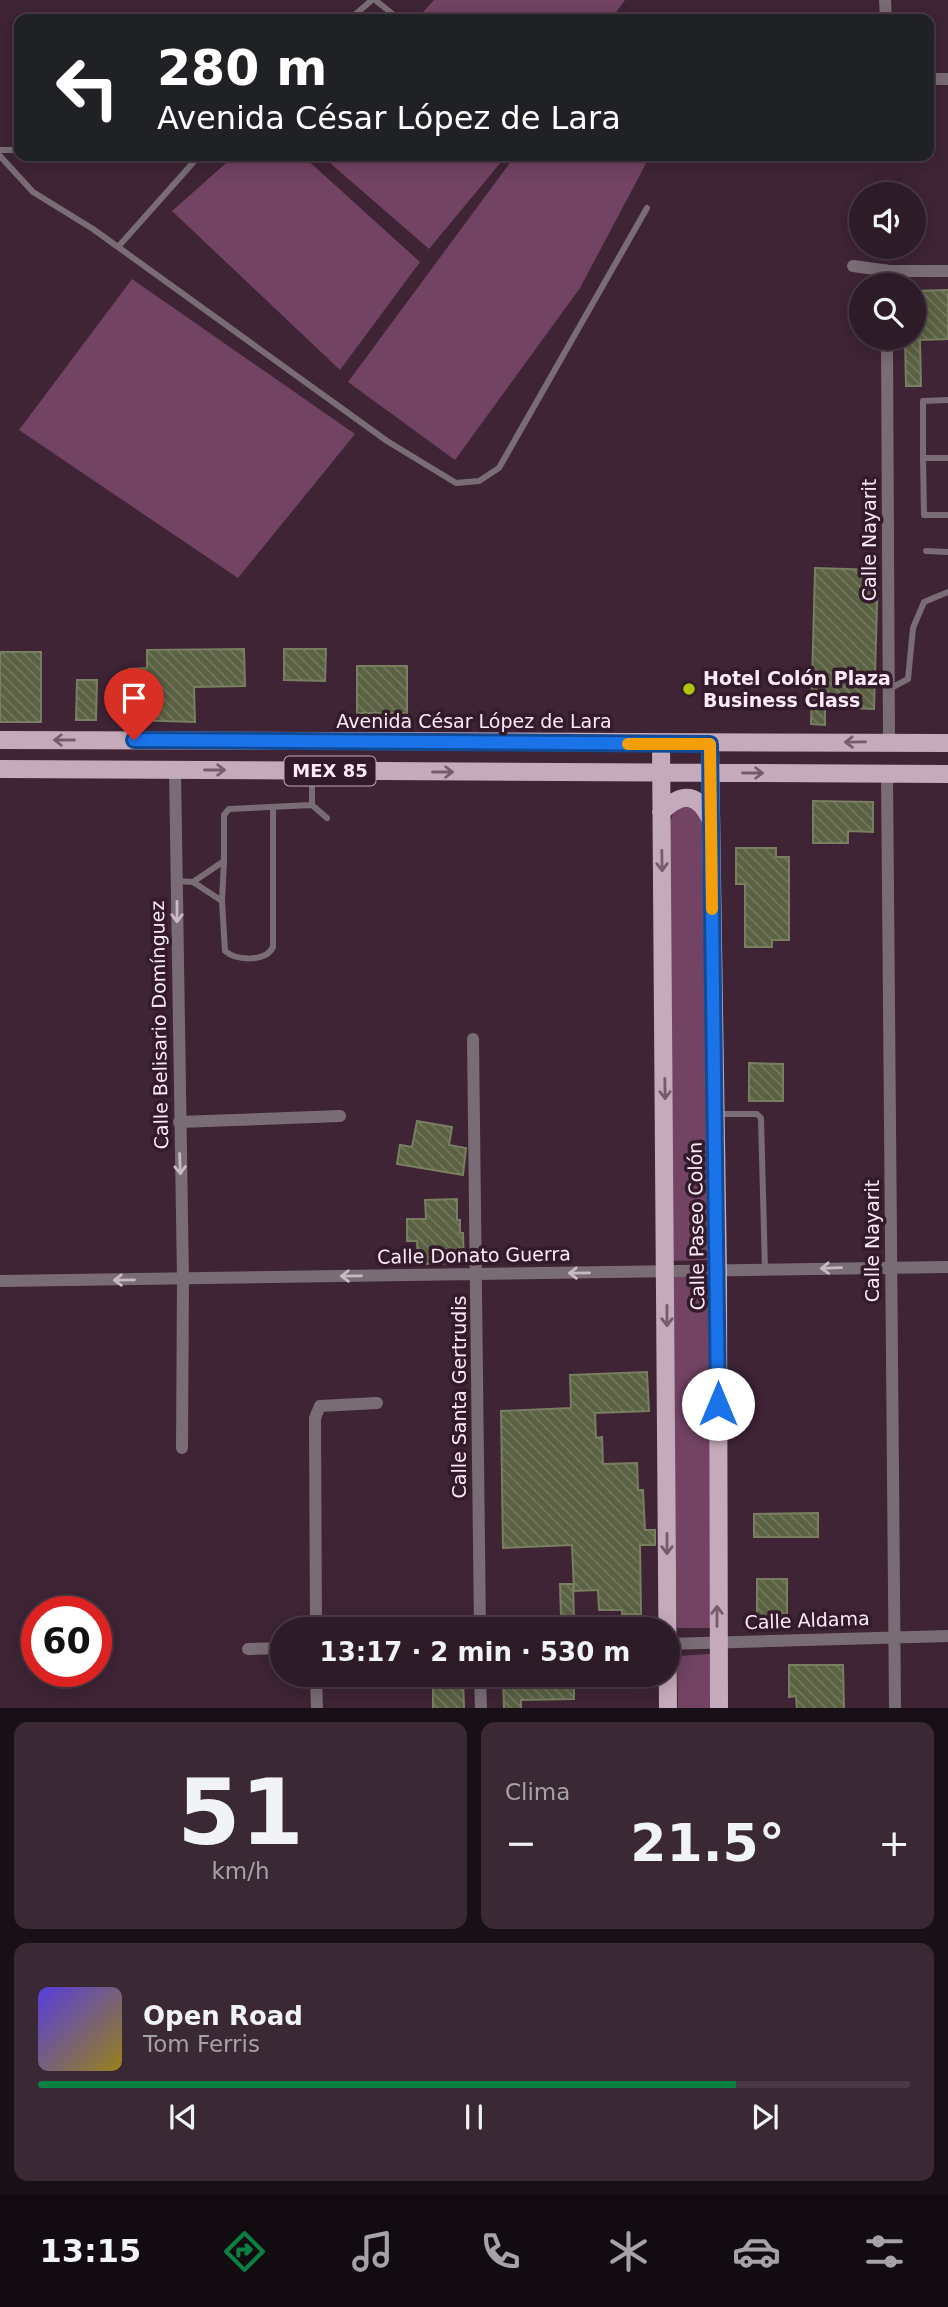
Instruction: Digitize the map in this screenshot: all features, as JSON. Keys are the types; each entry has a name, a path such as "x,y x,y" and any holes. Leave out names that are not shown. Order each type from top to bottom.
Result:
{"main road":[{"name":"Avenida César López de Lara","path":"0,740 948,743"},
{"name":"Calle Paseo Colón","path":"661,744 667,1272 667,1617"},
{"name":"Calle Paseo Colón","path":"710,744 718,1272 719,1708"},
{"name":"MEX 85","path":"0,769 948,774"},
{"path":"661,812 674,800 692,798 702,804 711,820"},
{"name":"Calle Paseo Colón","path":"668,1687 668,1708"}],"street":[{"path":"853,266 890,271 948,271"},
{"name":"Calle Nayarit","path":"887,350 889,742"},
{"name":"Calle Belisario Domínguez","path":"175,770 183,1279 182,1448"},
{"name":"Calle Nayarit","path":"887,773 895,1708"},
{"name":"Calle Santa Gertrudis","path":"473,1039 480,1617"},
{"path":"179,1122 340,1116"},
{"name":"Calle Donato Guerra","path":"0,1281 718,1272 948,1266"},
{"path":"316,1617 315,1418 320,1406 377,1403"},
{"name":"Calle Aldama","path":"680,1644 948,1636"},
{"path":"248,1649 270,1648"},
{"path":"316,1687 317,1708"},
{"path":"481,1687 481,1708"}],"lane":[{"path":"356,14 374,0 392,14"},
{"path":"0,156 33,192 118,247 387,441 457,483 479,481 499,468 647,208"},
{"path":"118,247 195,161"},
{"path":"948,400 923,401 924,515 948,514"},
{"path":"923,458 948,458"},
{"path":"926,551 948,552"},
{"path":"888,689 908,679 913,628 924,602 948,592"},
{"path":"312,771 313,805 327,818"},
{"path":"273,807 273,947 270,954 262,958 232,957 225,951 222,901 224,815 229,809 313,805"},
{"path":"193,882 223,861"},
{"path":"177,881 193,882 222,901"},
{"path":"715,1114 757,1114 761,1118 765,1270"}],"shaded area":[{"path":"434,0 625,0 615,14 422,13"},
{"path":"228,161 309,161 420,262 340,370 172,211"},
{"path":"328,161 502,161 429,249"},
{"path":"511,161 647,161 580,288 455,460 348,382"},
{"path":"132,279 355,434 238,578 19,430"},
{"path":"697,806 707,836 710,1260 670,1261 666,835 675,807"},
{"path":"671,1277 710,1277 710,1628 680,1628 680,1617 677,1617"},
{"path":"710,1654 712,1708 678,1708 680,1656"}],"building":[{"path":"948,290 948,339 926,340 926,291"},
{"path":"905,350 920,350 921,386 906,386"},
{"path":"815,568 878,570 874,709 825,707 825,725 811,724"},
{"path":"244,649 245,686 194,687 195,722 130,720 129,669 147,668 147,650"},
{"path":"284,649 326,649 325,681 284,680"},
{"path":"0,652 41,652 41,722 0,722"},
{"path":"357,666 407,666 407,713 357,713"},
{"path":"77,680 97,680 96,720 76,720"},
{"path":"813,801 873,802 873,832 848,831 848,843 813,843"},
{"path":"736,848 776,848 776,857 789,857 789,940 772,940 772,947 745,947 745,884 736,884"},
{"path":"749,1063 783,1064 783,1101 749,1101"},
{"path":"417,1121 452,1127 449,1145 466,1148 463,1175 397,1164 400,1145 412,1147"},
{"path":"457,1199 457,1220 460,1220 460,1233 463,1233 464,1263 418,1264 417,1241 407,1241 407,1219 426,1219 425,1200"},
{"path":"647,1372 649,1411 595,1413 596,1438 602,1437 603,1464 637,1463 638,1490 643,1490 645,1530 655,1530 655,1545 640,1545 641,1614 622,1614 622,1610 599,1610 598,1590 574,1591 572,1545 503,1548 501,1411 571,1408 570,1375"},
{"path":"818,1513 818,1537 754,1537 754,1514"},
{"path":"757,1579 787,1579 787,1618 757,1619"},
{"path":"560,1584 573,1584 574,1616 561,1617"},
{"path":"789,1665 843,1665 844,1708 797,1708 796,1696 789,1697"},
{"path":"433,1687 463,1687 464,1708 433,1708"},
{"path":"503,1687 574,1687 574,1699 521,1700 521,1708 504,1708"}],"slow traffic":[{"path":"628,744 710,744 712,909"}],"place":[{"name":"Hotel Colón Plaza Business Class","path":"689,689"}],"route":[{"path":"134,740 710,744 718,1404"}]}
